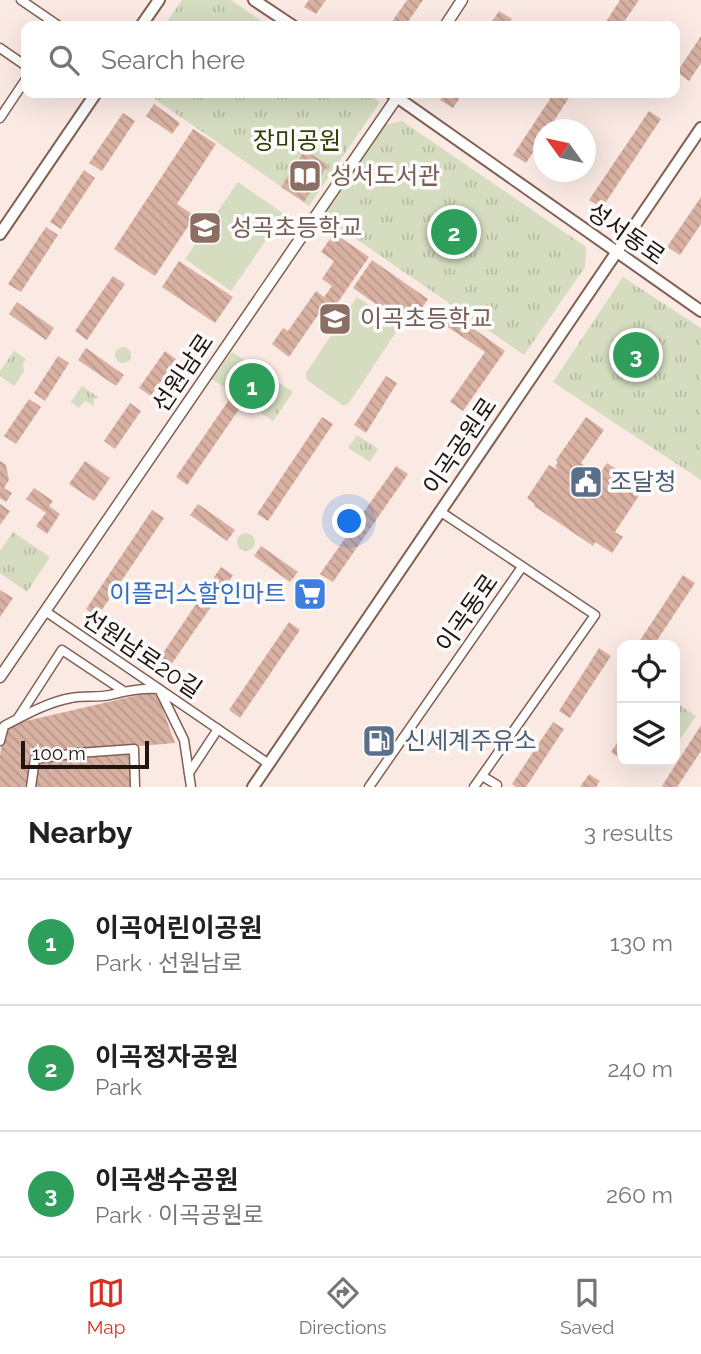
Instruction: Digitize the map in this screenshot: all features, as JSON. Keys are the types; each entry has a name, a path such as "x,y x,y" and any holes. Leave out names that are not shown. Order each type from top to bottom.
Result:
{"main road":[{"path":"144,21 159,0"},
{"path":"254,0 286,21"},
{"path":"0,234 4,218 92,98"},
{"name":"성서동로","path":"402,98 701,311"},
{"name":"이곡공원로","path":"253,787 701,128"}],"street":[{"path":"21,0 52,21"},
{"path":"448,21 462,0"},
{"path":"0,48 21,63"},
{"path":"0,118 4,104 21,85"},
{"name":"선원남로","path":"0,677 393,98"},
{"path":"441,513 522,567"},
{"name":"이곡동로","path":"369,787 522,567 595,615 474,787"},
{"name":"선원남로20길","path":"45,611 269,764"},
{"path":"16,720 62,650 122,690"},
{"path":"0,741 2,725 71,698 110,695 122,690 159,688 184,740 191,787"},
{"name":"선원남로20길","path":"189,773 218,729"},
{"path":"31,787 35,759 78,752 134,750 135,787"},
{"path":"482,776 497,785"}],"green space":[{"path":"182,0 231,0 262,21 167,21"},
{"name":"장미공원","path":"153,98 374,98 380,102 309,206"},
{"path":"402,121 586,247 585,267 524,355 323,216 385,125"},
{"path":"238,182 284,214 231,291 185,259"},
{"path":"623,277 701,328 701,480 553,382"},
{"path":"357,297 400,326 349,403 344,406 307,380 306,373"},
{"path":"123,347 131,355 123,363 115,355"},
{"path":"14,351 26,359 23,363 24,372 14,386 0,376 0,371"},
{"path":"232,352 293,392 273,421 212,379"},
{"path":"82,386 98,397 94,399 94,406 85,401 79,408 71,402"},
{"path":"357,435 378,449 370,462 348,448"},
{"path":"13,532 50,557 27,592 0,573 0,551"},
{"path":"242,533 250,533 255,542 253,549 242,551 237,546 237,538"},
{"path":"680,705 696,716 680,739"}],"building":[{"path":"309,0 326,0 316,14 304,7"},
{"path":"407,0 423,0 408,21 392,21"},
{"path":"620,0 639,0 624,21 607,21"},
{"path":"499,11 512,19 511,21 492,21"},
{"path":"701,36 701,63 689,81 680,74 680,68"},
{"path":"441,98 460,98 453,108 440,100"},
{"path":"551,98 569,98 555,119 537,119"},
{"path":"154,104 180,123 172,134 146,116"},
{"path":"649,111 661,119 602,208 589,200"},
{"path":"123,113 135,121 102,171 89,163"},
{"path":"533,125 533,152 526,163 513,155"},
{"path":"193,129 216,144 177,204 195,216 155,276 114,249"},
{"name":"성서도서관","path":"305,150 328,165 304,202 281,187"},
{"path":"84,170 95,178 61,229 50,222"},
{"path":"701,197 701,224 680,255 667,247"},
{"path":"46,227 58,235 21,292 8,284"},
{"path":"334,233 369,257 325,321 318,315 289,357 272,344 283,328 288,331 316,291 324,297 332,286 322,279 334,261 321,252"},
{"path":"372,260 428,299 409,327 353,288"},
{"path":"179,261 233,297 215,323 162,287"},
{"path":"113,276 125,284 87,340 75,331"},
{"path":"17,302 54,328 46,340 9,314"},
{"path":"450,312 505,351 463,411 450,402 485,352 442,323"},
{"path":"86,348 124,375 116,386 78,360"},
{"path":"165,351 176,359 151,396 139,388"},
{"path":"58,356 69,363 45,401 34,393"},
{"path":"386,376 397,383 366,433 354,425"},
{"path":"233,394 244,402 187,485 176,477"},
{"path":"29,399 41,407 16,444 4,436"},
{"path":"130,403 141,411 115,449 104,441"},
{"path":"322,417 333,424 268,521 257,514"},
{"name":"조달청","path":"586,417 604,430 581,463 598,476 607,463 644,488 615,532 623,537 612,553 595,542 593,546 534,506 527,498 549,465 558,470 555,466 558,463 556,460"},
{"path":"0,461 6,465 9,480 4,488 12,493 6,502 0,498"},
{"path":"85,461 110,478 94,501 69,484"},
{"path":"396,466 408,474 333,582 320,574"},
{"path":"34,488 53,501 49,506 60,514 47,534 36,526 46,513 26,499"},
{"path":"0,504 10,511 0,525"},
{"path":"198,504 235,530 227,541 190,515"},
{"path":"152,510 164,518 97,617 86,609"},
{"path":"261,546 298,572 290,582 254,556"},
{"path":"221,567 233,575 166,672 155,665"},
{"path":"683,575 695,583 657,640 640,640"},
{"path":"0,590 13,598 0,617"},
{"path":"289,622 300,630 240,718 229,710"},
{"path":"599,648 611,656 570,718 559,711"},
{"path":"156,691 175,743 33,755 29,787 0,787 4,726"},
{"path":"553,722 564,729 526,787 516,787 512,784"},
{"path":"701,725 701,751 677,787 662,786 675,766 680,766 680,758"},
{"path":"617,743 617,756 611,752"},
{"path":"130,752 131,787 36,787 38,760"},
{"path":"589,774 600,781 596,787 580,787"}],"place":[{"name":"성서도서관","path":"305,176"},
{"name":"성곡초등학교","path":"205,228"},
{"name":"이곡정자공원","path":"454,232"},
{"name":"이곡초등학교","path":"335,319"},
{"name":"이곡생수공원","path":"636,355"},
{"name":"이곡어린이공원","path":"252,386"},
{"name":"조달청","path":"586,482"},
{"name":"이플러스할인마트","path":"310,594"},
{"name":"신세계주유소","path":"379,741"}]}
